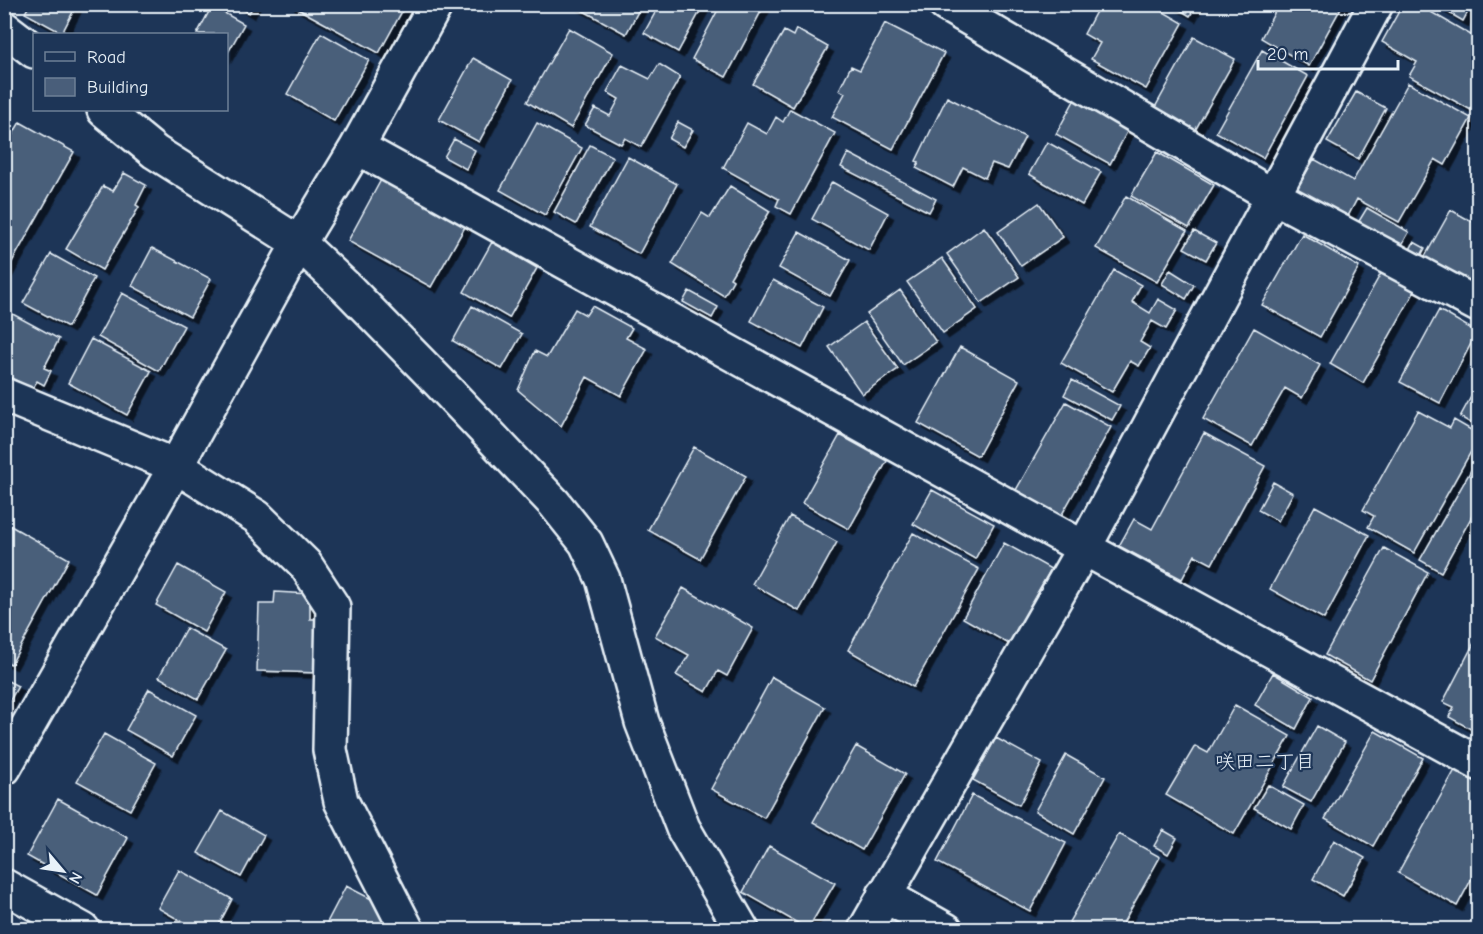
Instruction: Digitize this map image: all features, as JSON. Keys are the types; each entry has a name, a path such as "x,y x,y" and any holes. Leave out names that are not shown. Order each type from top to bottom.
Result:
{"street":[{"path":"4,768 436,4"},
{"path":"945,4 1273,196 1479,305"},
{"path":"865,930 1084,548 1376,4"},
{"path":"105,111 155,152 299,243 348,289 439,382 554,503 586,543 603,579 642,722 683,828 742,930"},
{"path":"357,147 1479,763"},
{"path":"4,395 176,466 257,517 305,564 333,608 330,750 341,801 407,930"},
{"path":"4,886 83,930"},
{"path":"884,895 946,930"}],"building":[{"path":"30,4 77,4 62,33 25,13"},
{"path":"234,4 254,4 249,13"},
{"path":"289,4 406,4 379,53"},
{"path":"571,4 642,4 626,34"},
{"path":"660,4 704,4 678,52 644,33"},
{"path":"721,4 765,4 726,77 692,59"},
{"path":"1100,4 1150,4 1183,23 1146,89 1091,59 1100,43 1084,34"},
{"path":"1170,4 1197,4 1190,16"},
{"path":"1279,4 1343,4 1309,66 1261,38"},
{"path":"1403,4 1417,4 1478,39 1478,100 1471,110 1409,76 1417,62 1382,42"},
{"path":"1434,4 1472,4 1463,21"},
{"path":"212,6 244,24 228,52 228,33 198,33"},
{"path":"885,23 944,53 893,149 832,117 845,93 839,90 851,66 860,70"},
{"path":"569,28 613,53 571,128 527,102"},
{"path":"796,29 828,47 793,107 753,84 784,31 793,36"},
{"path":"321,33 369,60 334,121 287,94"},
{"path":"1194,37 1235,59 1193,134 1153,111"},
{"path":"1262,50 1308,76 1263,158 1216,132"},
{"path":"473,58 512,80 479,142 439,120"},
{"path":"659,64 680,77 641,147 625,138 621,144 585,125 595,108 610,116 619,99 607,92 622,65 650,79"},
{"path":"1408,83 1471,118 1445,165 1435,159 1399,222 1357,199 1347,218 1296,190 1314,159 1353,181"},
{"path":"1356,92 1386,108 1358,159 1327,142"},
{"path":"947,97 1025,137 1008,169 992,163 985,178 963,167 953,187 916,168 919,162 916,161"},
{"path":"1075,99 1129,128 1110,164 1056,134"},
{"path":"790,109 835,133 791,214 776,206 779,199 723,168 747,123 767,134 776,117 783,122"},
{"path":"20,122 74,152 4,276 4,149"},
{"path":"678,122 693,130 683,147 669,139"},
{"path":"537,123 582,148 545,215 500,190"},
{"path":"454,139 475,150 466,169 444,157"},
{"path":"1047,142 1101,172 1082,205 1029,174"},
{"path":"590,145 613,157 576,224 554,212"},
{"path":"1157,152 1214,185 1189,228 1131,196"},
{"path":"848,153 936,199 929,212 841,167"},
{"path":"628,157 677,184 639,254 590,227"},
{"path":"124,173 146,185 136,205 139,207 102,270 66,249 103,186 113,191"},
{"path":"382,178 466,225 431,287 348,241"},
{"path":"832,182 888,213 869,250 812,219"},
{"path":"730,186 770,211 730,278 733,280 724,296 672,264 702,213 710,218"},
{"path":"1126,196 1187,231 1157,282 1096,248"},
{"path":"1039,203 1063,237 1021,266 998,232"},
{"path":"1367,208 1409,232 1399,250 1356,226"},
{"path":"1451,210 1478,225 1478,290 1423,260"},
{"path":"984,227 1019,277 981,303 947,254"},
{"path":"1194,231 1216,243 1206,260 1184,248"},
{"path":"799,232 850,260 830,296 779,268"},
{"path":"1302,234 1359,267 1320,337 1262,305"},
{"path":"492,242 537,268 509,318 464,292"},
{"path":"1414,242 1425,248 1417,263 1406,257"},
{"path":"152,248 211,279 190,317 132,286"},
{"path":"51,254 94,278 68,327 23,303"},
{"path":"942,258 977,309 943,333 907,282"},
{"path":"1384,268 1417,287 1363,383 1330,364"},
{"path":"1114,270 1141,285 1132,302 1150,313 1158,299 1177,310 1166,329 1152,321 1140,342 1150,348 1139,366 1130,361 1112,392 1061,363"},
{"path":"1170,270 1194,285 1186,299 1162,284"},
{"path":"773,280 823,307 802,348 751,321"},
{"path":"900,290 936,342 903,365 867,314"},
{"path":"689,291 718,307 712,318 683,302"},
{"path":"122,293 184,326 159,371 98,337"},
{"path":"472,306 522,334 502,369 453,341"},
{"path":"592,306 632,328 626,338 647,349 621,396 587,377 561,426 518,390 535,351 547,357 575,309 586,315"},
{"path":"1439,310 1477,332 1440,403 1400,382"},
{"path":"7,311 59,339 44,368 51,371 44,385 37,381 32,389 4,374 6,344 4,343 4,316"},
{"path":"864,322 898,369 862,394 829,347"},
{"path":"1254,328 1320,365 1302,398 1285,388 1252,446 1203,419"},
{"path":"91,339 151,371 127,415 68,383"},
{"path":"960,347 1019,380 978,456 918,423"},
{"path":"1072,380 1120,406 1112,420 1064,395"},
{"path":"1478,384 1478,427 1460,417"},
{"path":"1066,402 1111,427 1061,516 1016,490"},
{"path":"1418,411 1450,428 1454,420 1478,434 1478,439 1414,553 1368,527 1374,516 1363,510"},
{"path":"1204,433 1265,466 1212,564 1195,555 1182,579 1119,546 1134,519 1152,529"},
{"path":"840,435 887,461 849,529 802,503"},
{"path":"694,447 746,476 700,559 648,530"},
{"path":"1478,458 1478,505 1441,572 1420,560"},
{"path":"1273,482 1293,493 1278,521 1258,510"},
{"path":"932,490 994,524 975,559 913,524"},
{"path":"1315,506 1369,535 1324,619 1270,589"},
{"path":"790,516 837,542 799,611 752,584"},
{"path":"9,525 69,559 11,664 4,661 4,534"},
{"path":"913,533 979,569 913,687 848,650"},
{"path":"1004,543 1051,569 1009,644 963,618"},
{"path":"1384,548 1428,572 1370,680 1325,655"},
{"path":"178,565 226,592 204,632 156,605"},
{"path":"683,588 753,628 727,676 718,671 706,692 676,675 689,655 655,636"},
{"path":"275,592 310,594 310,619 321,619 319,673 257,671 259,604 274,604"},
{"path":"186,628 226,650 198,699 159,677"},
{"path":"1476,639 1478,641 1478,733 1449,717 1454,707 1443,702"},
{"path":"1273,673 1313,697 1296,729 1255,705"},
{"path":"772,677 825,707 764,818 711,789"},
{"path":"4,679 18,686 4,711"},
{"path":"149,689 196,715 173,756 126,730"},
{"path":"1235,705 1290,736 1234,834 1166,795 1195,746 1208,753"},
{"path":"1317,726 1345,742 1311,802 1283,787"},
{"path":"1375,731 1423,758 1373,846 1325,819"},
{"path":"104,734 156,763 130,810 77,781"},
{"path":"996,738 1042,763 1019,805 973,780"},
{"path":"856,746 905,774 862,850 813,822"},
{"path":"1066,755 1105,777 1074,834 1035,811"},
{"path":"1455,770 1478,783 1478,867 1457,906 1398,873"},
{"path":"1268,785 1304,805 1291,829 1254,808"},
{"path":"972,795 1066,843 1030,911 937,862"},
{"path":"58,799 128,838 97,895 27,856"},
{"path":"222,811 264,835 241,877 198,853"},
{"path":"1163,830 1177,838 1168,854 1154,846"},
{"path":"1119,834 1160,857 1119,930 1082,930 1069,922"},
{"path":"1334,840 1365,858 1343,896 1313,879"},
{"path":"769,846 835,883 808,929 743,892"},
{"path":"179,870 232,899 216,930 197,930 158,908"},
{"path":"346,886 387,907 381,917 394,924 391,930 323,930"},
{"path":"6,922 20,930 4,930"}],"district":[{"name":"咲田二丁目","path":"1265,761"}]}
